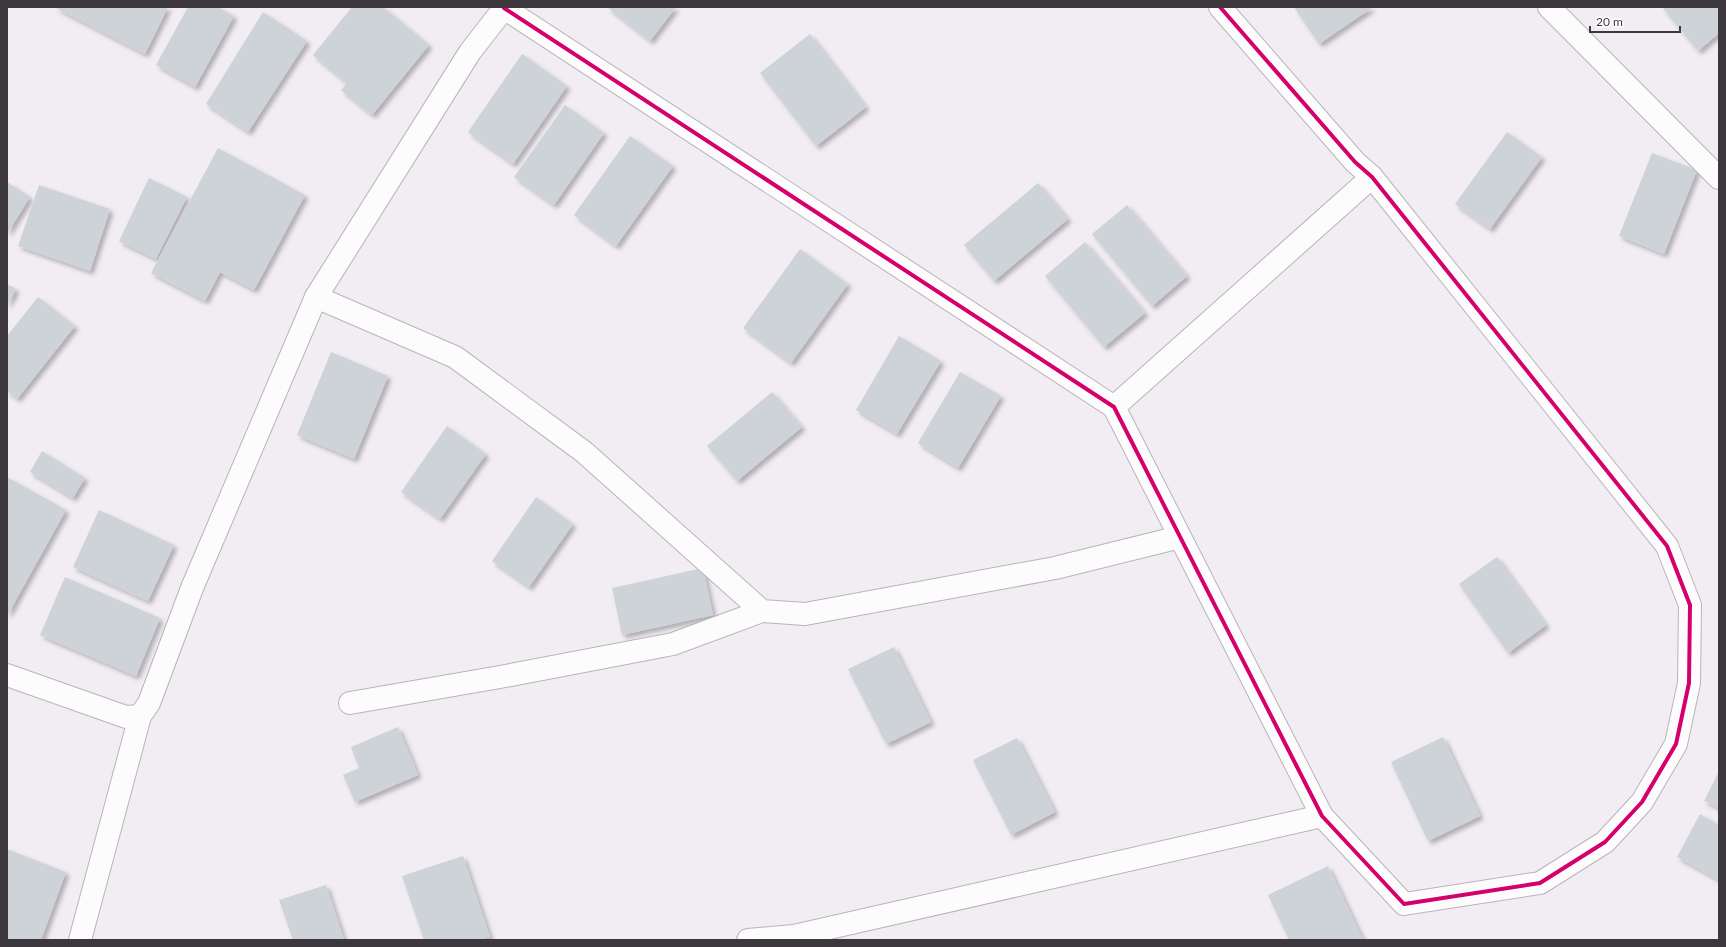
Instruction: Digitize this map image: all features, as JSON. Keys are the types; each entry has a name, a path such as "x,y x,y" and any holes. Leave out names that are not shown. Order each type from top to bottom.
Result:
{"street":[{"path":"80,940 140,716 149,703 192,588 316,297 470,52 505,8 1114,407 1322,816 1404,904 1540,883 1605,842 1642,802 1676,744 1689,683 1690,605 1668,546 1372,177 1355,162 1220,7"},
{"path":"1548,7 1719,178"},
{"path":"1114,407 1372,177"},
{"path":"316,297 455,357 584,452 762,611"},
{"path":"350,703 500,677 673,644 762,611 805,614 1055,568 1180,537"},
{"path":"7,675 126,717 140,716"},
{"path":"748,940 794,936 1322,816"}],"building":[{"path":"54,7 168,7 145,54"},
{"path":"188,7 218,7 234,16 195,87 156,65"},
{"path":"352,7 383,7 429,45 372,115 341,90 347,83 313,55"},
{"path":"607,7 676,7 650,41"},
{"path":"1294,7 1373,7 1319,44"},
{"path":"1662,7 1719,7 1719,33 1698,51"},
{"path":"263,12 307,41 248,132 206,104"},
{"path":"810,34 866,107 816,146 760,73"},
{"path":"522,54 567,86 513,164 468,132"},
{"path":"565,105 604,133 554,205 514,177"},
{"path":"1507,132 1542,157 1490,229 1455,204"},
{"path":"630,136 673,166 616,246 574,215"},
{"path":"218,148 305,195 254,290 220,272 205,301 151,273"},
{"path":"1652,153 1697,170 1664,254 1619,236"},
{"path":"149,178 187,197 156,259 119,241"},
{"path":"7,182 30,197 7,234"},
{"path":"1038,183 1068,219 994,281 964,245"},
{"path":"39,185 110,209 90,271 18,246"},
{"path":"1127,205 1187,276 1152,306 1092,234"},
{"path":"1085,242 1145,313 1104,347 1045,276"},
{"path":"800,249 848,284 791,363 743,328"},
{"path":"7,284 16,289 7,306"},
{"path":"38,297 75,326 17,399 7,391 7,336"},
{"path":"899,336 941,361 897,434 856,410"},
{"path":"331,352 388,376 354,459 297,435"},
{"path":"960,372 1001,396 958,468 918,443"},
{"path":"772,392 802,427 737,481 707,446"},
{"path":"447,426 486,454 440,519 401,492"},
{"path":"42,451 85,478 73,498 30,472"},
{"path":"7,477 66,510 7,616"},
{"path":"536,497 573,524 529,587 492,561"},
{"path":"99,510 174,545 148,601 73,567"},
{"path":"1497,557 1546,625 1508,653 1459,584"},
{"path":"703,568 713,615 622,635 612,588"},
{"path":"65,577 160,618 136,676 40,635"},
{"path":"894,647 931,722 886,744 848,669"},
{"path":"398,727 418,775 355,802 343,775 359,768 351,747"},
{"path":"1443,737 1480,816 1428,841 1391,762"},
{"path":"1017,738 1055,812 1011,835 973,760"},
{"path":"1719,771 1719,808 1704,801"},
{"path":"1700,814 1719,825 1719,880 1677,857"},
{"path":"7,849 66,872 41,940 7,940"},
{"path":"463,856 490,937 480,940 424,940 402,876"},
{"path":"1328,866 1363,940 1289,940 1268,895"},
{"path":"326,885 344,940 293,940 279,900"}],"cycle path":[{"path":"504,8 1114,407 1322,816 1404,904 1540,883 1605,842 1642,802 1676,744 1689,683 1690,605 1667,546 1372,177 1355,162 1220,7"}]}
